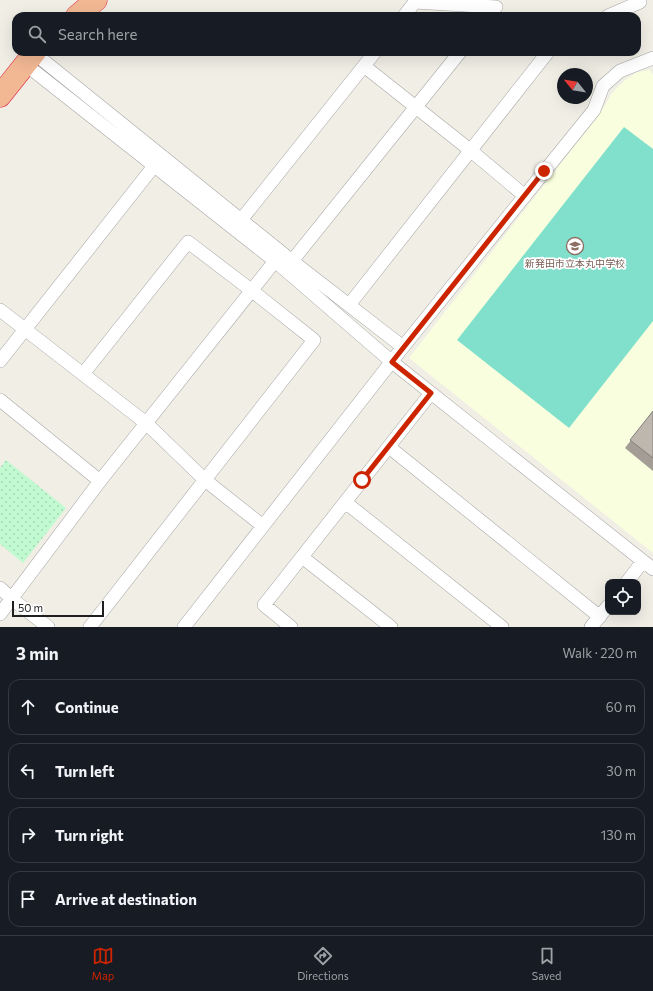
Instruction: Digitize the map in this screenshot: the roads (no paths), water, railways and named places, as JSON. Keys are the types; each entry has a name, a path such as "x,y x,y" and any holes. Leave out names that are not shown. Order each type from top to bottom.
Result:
{"highway":[{"path":"82,12 96,0"},
{"path":"0,96 31,56"}],"street":[{"path":"617,12 640,2 639,0"},
{"path":"407,12 415,2 421,1 496,8"},
{"path":"31,56 154,166 275,261 392,362 648,565 631,579"},
{"path":"31,56 403,347"},
{"path":"241,220 372,56"},
{"path":"292,261 457,56"},
{"path":"349,305 545,56"},
{"path":"184,627 403,347 594,110 603,86 620,72 653,58"},
{"path":"364,66 470,150 525,196"},
{"path":"0,361 154,166"},
{"path":"83,374 188,242 252,290 314,340 90,627"},
{"path":"0,614 100,481 275,261"},
{"path":"0,310 146,423 205,480 263,526"},
{"path":"291,627 264,605 431,393"},
{"path":"0,400 100,481"},
{"path":"388,447 595,622 605,610"},
{"path":"345,502 502,627"},
{"path":"302,557 391,627"},
{"path":"0,588 48,627"}],"place":[{"name":"新発田市立本丸中学校","path":"575,246"}]}
